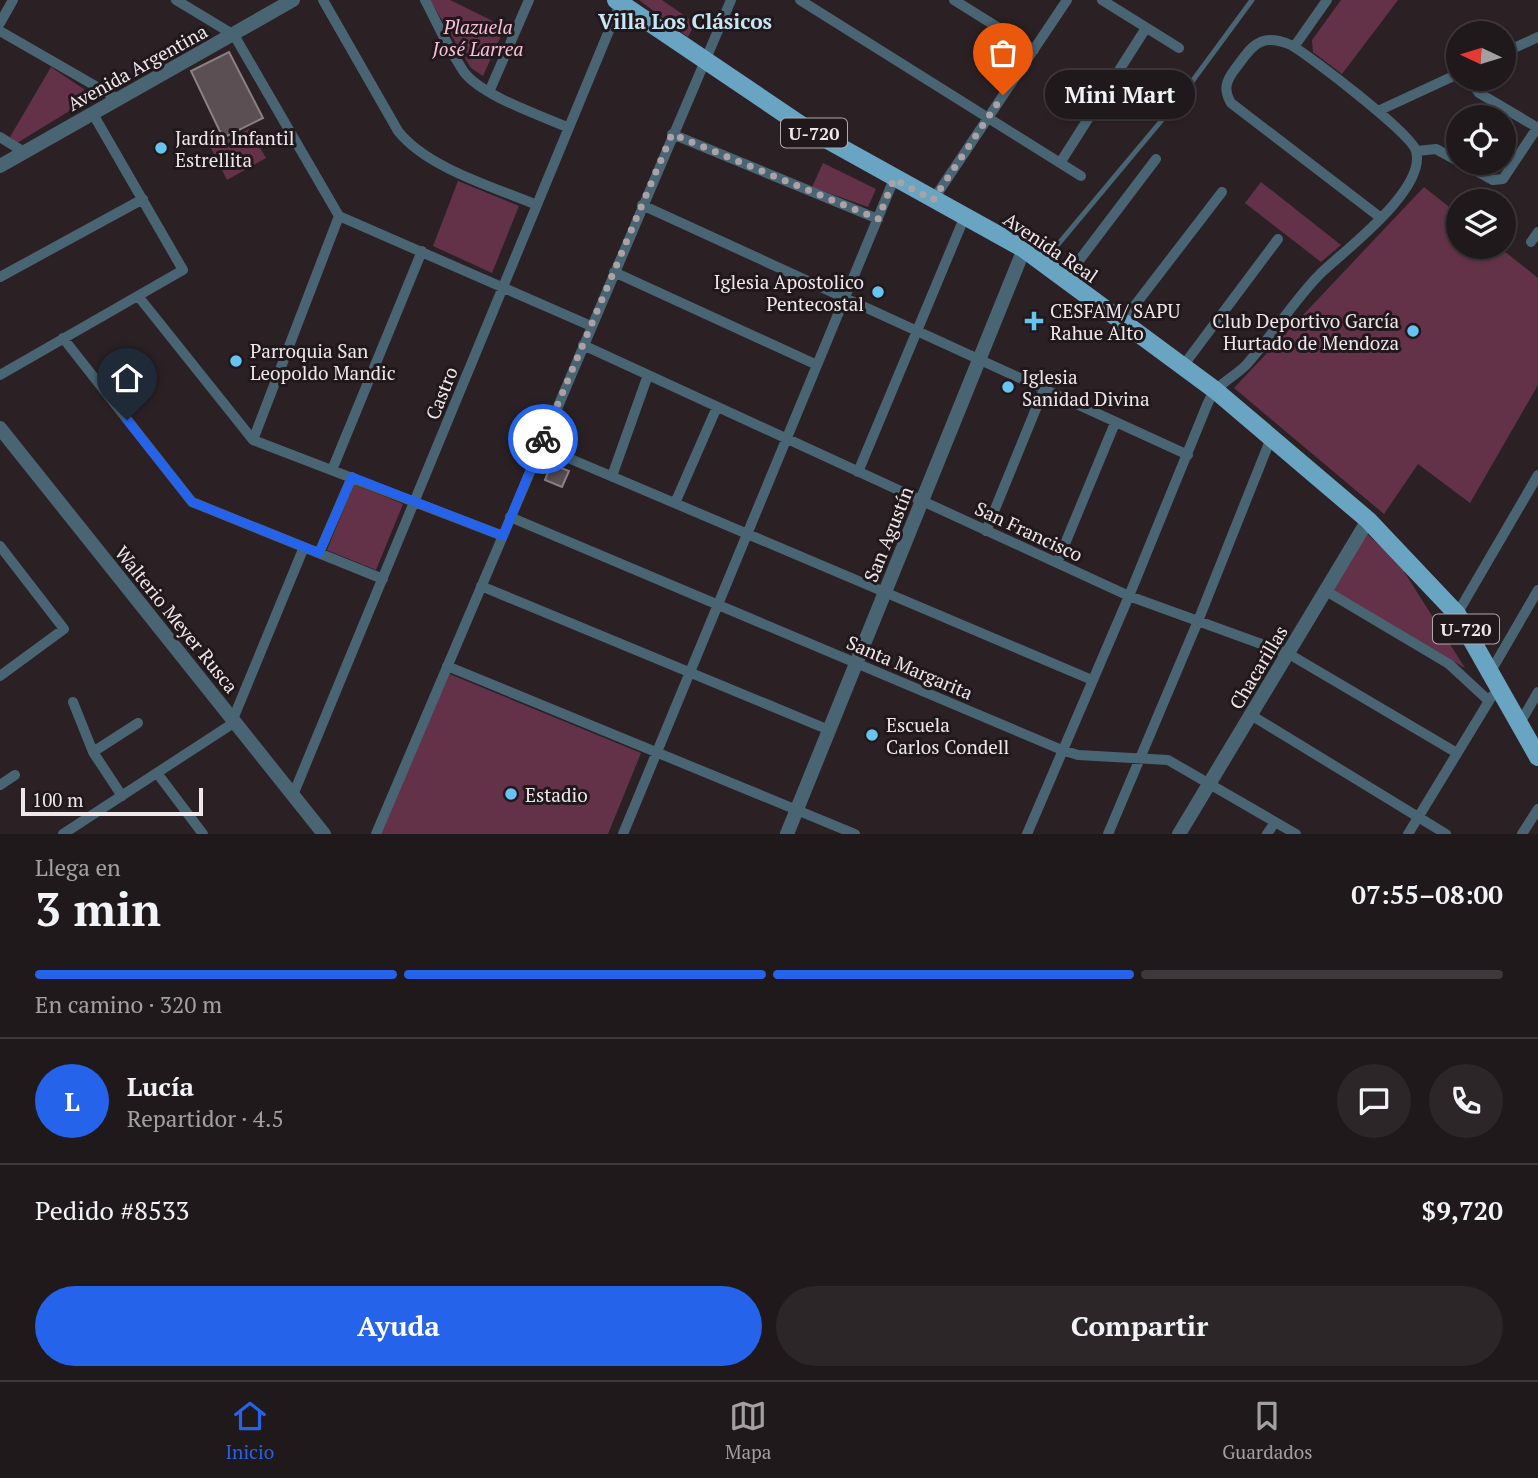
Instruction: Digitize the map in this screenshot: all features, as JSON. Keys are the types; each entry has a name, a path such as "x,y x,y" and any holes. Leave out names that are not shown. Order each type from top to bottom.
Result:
{"main road":[{"name":"Avenida Real","path":"624,3 804,127 1024,249 1215,390 1368,520 1457,614 1493,686 1533,741 1538,757"}],"street":[{"path":"0,23 13,0"},
{"path":"176,0 234,34 339,216 591,326"},
{"name":"Avenida Argentina","path":"0,166 293,0"},
{"path":"323,0 398,131 412,147 430,160 537,205"},
{"path":"425,0 464,71 489,92 569,128"},
{"path":"489,92 529,0"},
{"path":"376,834 731,0"},
{"path":"800,0 1081,176"},
{"path":"954,0 1034,50"},
{"path":"933,200 1067,0"},
{"path":"1102,0 1179,48"},
{"path":"1294,47 1327,0"},
{"name":"Castro","path":"293,795 569,128 624,3"},
{"path":"1060,163 1146,28"},
{"path":"0,30 118,99"},
{"path":"1516,47 1538,37"},
{"path":"1027,834 1215,390 1244,367 1321,274 1381,218 1396,201 1416,164 1413,143 1378,111 1294,47 1278,40 1265,40 1251,49 1227,79 1226,93 1231,103 1381,218"},
{"path":"1378,111 1446,80"},
{"path":"1478,91 1538,128 1516,160"},
{"path":"0,375 183,270 93,114"},
{"path":"672,134 878,219"},
{"path":"0,137 24,152"},
{"path":"1416,151 1436,149 1446,154"},
{"path":"1065,279 1156,159"},
{"path":"1484,175 1493,180 1503,179 1506,175"},
{"path":"627,833 657,753 894,179"},
{"path":"1122,322 1222,192"},
{"path":"0,277 143,199"},
{"path":"642,205 1188,455"},
{"path":"253,440 339,216"},
{"path":"859,472 965,216"},
{"path":"1531,242 1538,232"},
{"path":"1183,366 1278,239"},
{"name":"San Agustín","path":"787,834 1024,249"},
{"path":"332,470 422,251"},
{"path":"614,271 817,365"},
{"path":"138,296 253,440 503,536"},
{"path":"62,338 192,502 383,579"},
{"name":"San Francisco","path":"583,345 1129,596 1289,654 1457,753"},
{"path":"612,477 648,375"},
{"path":"986,531 1044,389"},
{"path":"675,503 717,407"},
{"path":"1057,563 1115,423"},
{"name":"Walterio Meyer Rusca","path":"0,428 324,834"},
{"path":"1108,834 1198,621 1271,438"},
{"path":"540,446 1092,680"},
{"path":"1457,614 1535,489 1538,475"},
{"path":"319,553 352,477"},
{"name":"Santa Margarita","path":"510,517 1062,750 1078,755 1168,760 1296,834"},
{"name":"Chacarillas","path":"1180,834 1368,520"},
{"path":"0,546 64,629 0,676"},
{"path":"63,834 234,721 304,547"},
{"path":"481,586 829,730"},
{"path":"1408,834 1457,753 1493,686 1538,590"},
{"path":"1326,591 1449,664 1493,686"},
{"path":"447,666 855,834"},
{"path":"1520,723 1538,692"},
{"path":"73,702 93,752 122,796"},
{"path":"1251,715 1446,834"},
{"path":"93,752 138,723"},
{"path":"157,773 203,834"},
{"path":"0,785 15,775"},
{"path":"1522,834 1538,808"},
{"path":"1267,834 1275,821"}],"lane":[{"path":"1043,262 1177,102 1252,0"}],"green space":[{"name":"Plazuela José Larrea","path":"430,0 450,0 505,27 483,76 471,68"},
{"path":"639,0 662,0 695,23 688,37"},
{"path":"1341,0 1398,0 1342,74 1313,52 1312,40"},
{"path":"51,67 94,96 17,143 10,137"},
{"path":"249,129 266,158 227,180 211,148"},
{"path":"823,163 876,189 868,207 812,187"},
{"path":"458,181 519,206 492,273 433,246"},
{"path":"1261,182 1341,245 1321,262 1245,203"},
{"name":"Club Deportivo García Hurtado de Mendoza","path":"1424,187 1446,204 1446,259 1514,259 1538,278 1538,385 1470,503 1418,464 1384,514 1234,388"},
{"path":"354,484 403,504 376,570 327,550"},
{"path":"1364,531 1398,562 1465,668 1329,589"},
{"name":"Estadio","path":"447,673 641,753 608,834 381,834"}],"building":[{"path":"229,52 263,118 223,138 191,71"},
{"path":"551,464 569,471 562,487 545,480"}],"way so far":[{"path":"543,439 672,134 878,219 894,179 933,200 1003,95"}],"place":[{"name":"Mini Mart","path":"1003,95"},
{"name":"Jardín Infantil Estrellita","path":"161,148"},
{"name":"Iglesia Apostolico Pentecostal","path":"878,292"},
{"name":"CESFAM/ SAPU Rahue Alto","path":"1034,321"},
{"name":"Club Deportivo García Hurtado de Mendoza","path":"1413,331"},
{"name":"Parroquia San Leopoldo Mandic","path":"236,361"},
{"name":"Iglesia Sanidad Divina","path":"1008,387"},
{"name":"Escuela Carlos Condell","path":"872,735"},
{"name":"Estadio","path":"511,794"}],"district":[{"name":"Villa Los Clásicos","path":"685,21"}],"route":[{"path":"127,420 192,502 319,553 352,477 503,536 543,439"}]}
